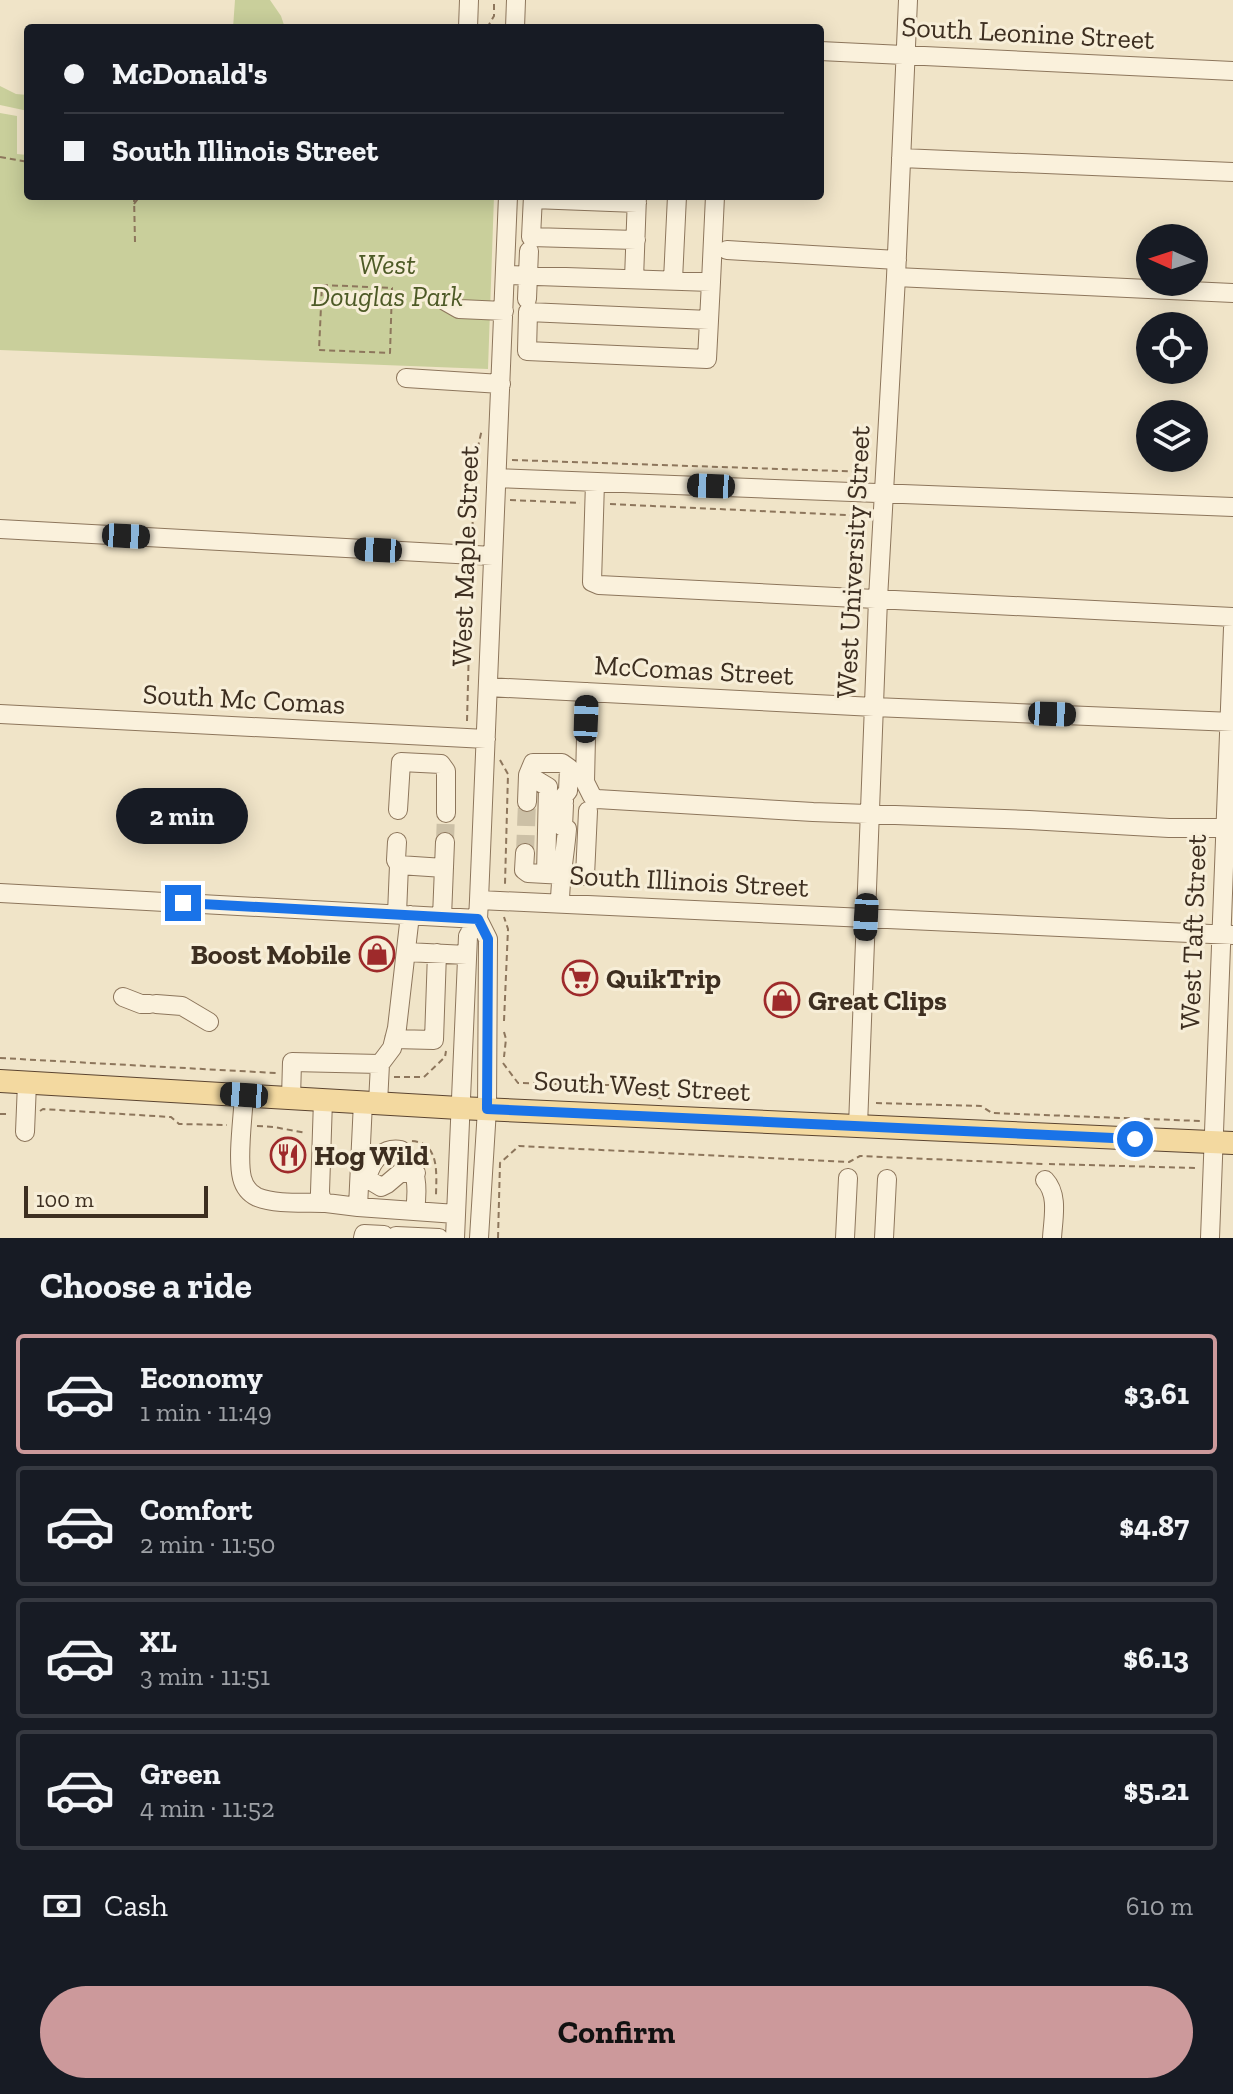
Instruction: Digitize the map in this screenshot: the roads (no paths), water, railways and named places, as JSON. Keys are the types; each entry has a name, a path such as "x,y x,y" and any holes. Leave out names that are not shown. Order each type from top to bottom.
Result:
{"main road":[{"name":"South West Street","path":"0,1081 459,1108 858,1116 1223,1142"}],"street":[{"path":"468,24 469,0"},
{"path":"515,24 516,0"},
{"name":"West University Street","path":"858,1116 878,599 908,0"},
{"name":"South Leonine Street","path":"824,51 1233,71"},
{"path":"901,158 1233,172"},
{"name":"West Maple Street","path":"455,1238 468,936 478,909 493,556 503,478 501,384 508,200"},
{"path":"533,200 531,237 636,240"},
{"path":"634,279 637,200"},
{"path":"673,280 677,200"},
{"path":"709,320 528,312 527,351 707,359 711,282 715,200"},
{"path":"727,250 896,268 1233,293"},
{"path":"527,299 529,251"},
{"path":"505,275 711,282"},
{"path":"445,301 459,309 504,311"},
{"path":"406,378 501,384"},
{"path":"503,478 1233,507"},
{"path":"595,482 594,584 1233,617"},
{"path":"0,529 493,556"},
{"name":"West Taft Street","path":"1210,1238 1223,1142 1227,935 1225,828 1233,628"},
{"name":"McComas Street","path":"488,687 1231,722"},
{"path":"587,692 585,782 597,799 1169,828 1225,828"},
{"name":"South Mc Comas","path":"0,714 486,739"},
{"path":"398,810 402,735"},
{"path":"444,737 441,764 446,771 447,803 483,796"},
{"path":"401,762 441,764"},
{"path":"525,853 524,870 528,873 585,876 571,803 569,768 562,763 533,763 528,775 527,802"},
{"path":"528,775 548,787 553,874 560,903"},
{"path":"553,874 565,855 567,829 563,827 571,803"},
{"path":"358,1207 370,1102 380,1064 392,1048 397,1028 406,952 399,865 396,860 397,842"},
{"path":"442,917 445,842"},
{"path":"399,865 444,868"},
{"name":"South Illinois Street","path":"0,893 442,917 502,901 1227,935"},
{"name":"West Maple Street","path":"478,909 488,939 487,1109 479,1238"},
{"path":"406,952 467,955"},
{"path":"394,1039 434,1040 437,953"},
{"path":"123,997 141,1004 182,1006 209,1022"},
{"path":"435,1026 463,1027"},
{"path":"291,1098 292,1062 380,1064"},
{"path":"25,1132 27,1083"},
{"path":"244,1095 241,1166 245,1186 256,1196 415,1211 481,1204"},
{"path":"323,1100 320,1192 326,1203"},
{"path":"415,1211 418,1189 416,1173"},
{"path":"845,1238 848,1178"},
{"path":"884,1238 887,1179"},
{"path":"1045,1180 1054,1194 1052,1238"},
{"path":"363,1238 364,1234 439,1238"}],"tunnel":[{"path":"525,853 527,802"},
{"path":"445,842 446,813"}],"place":[{"name":"Boost Mobile","path":"377,954"},
{"name":"QuikTrip","path":"580,978"},
{"name":"Great Clips","path":"782,1000"},
{"name":"Hog Wild","path":"288,1155"}],"park label":[{"name":"West Douglas Park","path":"387,280"}]}
